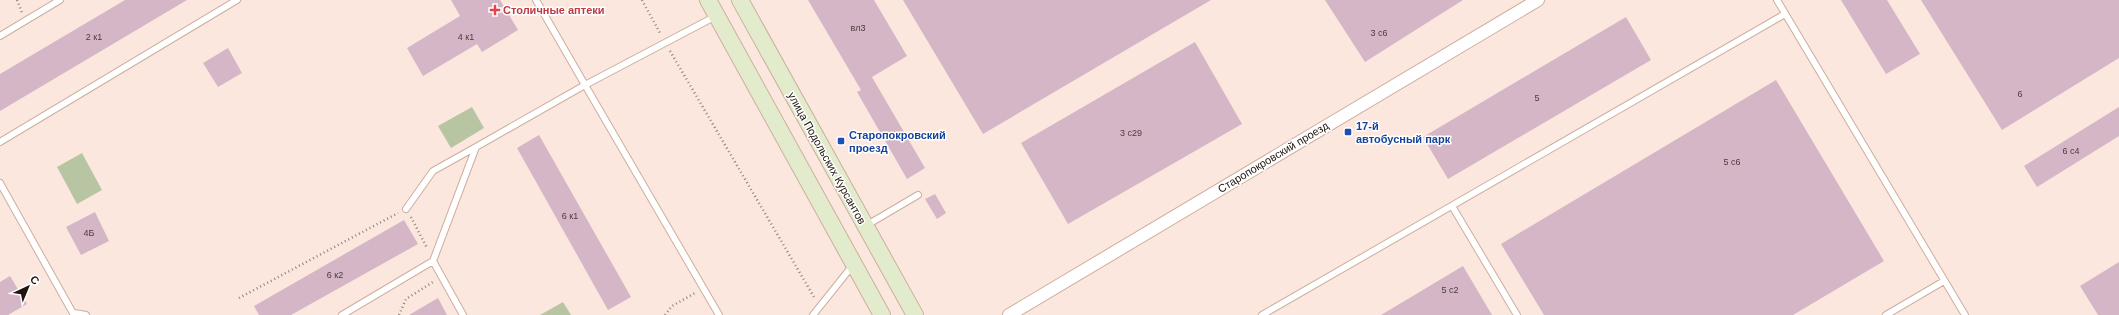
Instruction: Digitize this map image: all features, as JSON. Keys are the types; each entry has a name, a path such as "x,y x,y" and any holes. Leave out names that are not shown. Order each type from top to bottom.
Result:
{"main road":[{"path":"708,0 882,315"},
{"name":"улица Подольских Курсантов","path":"740,0 915,315"}],"street":[{"name":"Старопокровский проезд","path":"1009,315 1538,0"}],"lane":[{"path":"0,36 60,0"},
{"path":"0,142 237,0"},
{"path":"536,0 719,315"},
{"path":"1777,0 1964,315"},
{"path":"1262,315 1785,14"},
{"path":"406,208 433,171 585,85 716,16"},
{"path":"342,315 434,261 476,147"},
{"path":"0,183 74,314 86,315"},
{"path":"865,226 918,195"},
{"path":"1452,206 1517,315"},
{"path":"434,261 463,315"},
{"path":"813,315 854,264"},
{"path":"1886,315 1944,281"}],"path":[{"path":"642,0 820,306"},
{"path":"239,298 406,208 434,261"},
{"path":"399,315 406,299 442,277"},
{"path":"665,315 672,306 703,288"}],"green space":[{"path":"472,107 484,128 451,148 438,126"},
{"path":"82,153 102,190 77,204 57,167"},
{"path":"563,302 571,315 540,315"}],"building":[{"path":"125,0 187,0 0,111 0,74"},
{"path":"451,0 500,0 518,30 482,52 477,44 423,76 407,48 460,16"},
{"path":"808,0 874,0 907,56 872,77 925,168 907,179 857,92 861,90"},
{"path":"903,0 1211,0 983,134"},
{"path":"1325,0 1463,0 1365,62"},
{"path":"1841,0 1887,0 1920,54 1886,74"},
{"path":"1921,0 2119,0 2119,58 2002,130"},
{"path":"1626,17 1651,60 1448,179 1423,137"},
{"path":"1195,42 1242,124 1068,224 1021,143"},
{"path":"228,48 242,73 218,87 203,63"},
{"path":"1776,80 1884,261 1793,315 1544,315 1501,244"},
{"path":"2119,107 2119,136 2037,187 2024,166"},
{"path":"539,135 631,297 608,310 517,148"},
{"path":"935,194 946,213 937,219 925,199"},
{"path":"95,212 109,241 81,255 66,227"},
{"path":"404,220 418,244 291,315 259,315 254,306"},
{"path":"2119,262 2119,315 2098,315 2080,286"},
{"path":"1463,266 1492,315 1381,315"},
{"path":"10,276 27,304 8,315 0,315 0,282"},
{"path":"438,298 447,315 409,315"}],"place":[{"name":"Столичные аптеки","path":"495,10"},
{"name":"17-й автобусный парк","path":"1348,132"},
{"name":"Старопокровский проезд","path":"841,141"}]}
